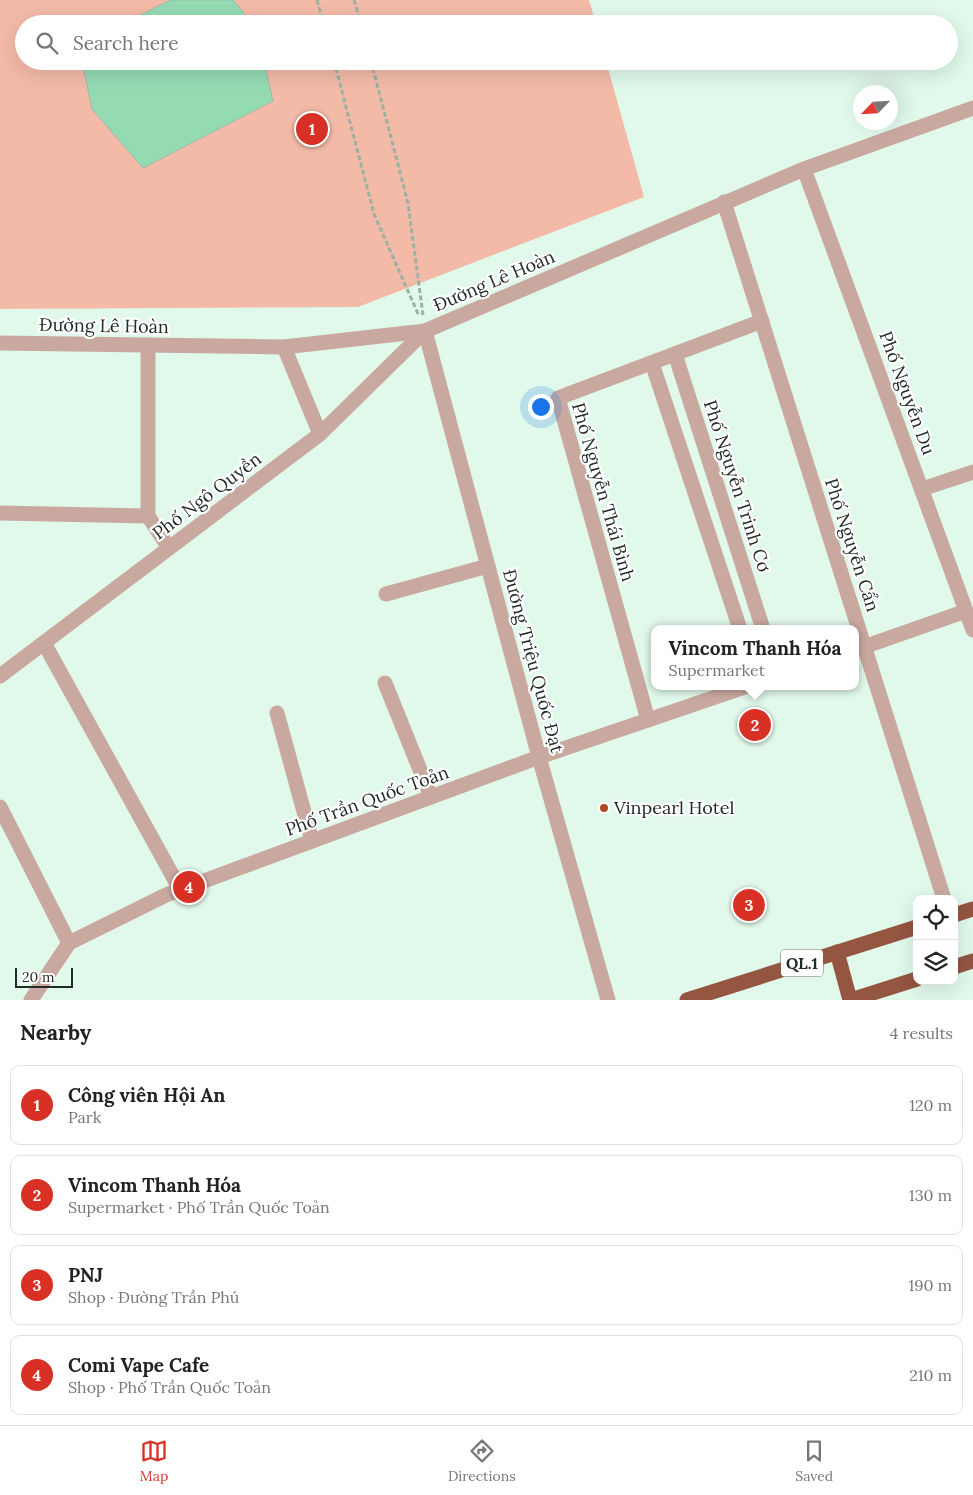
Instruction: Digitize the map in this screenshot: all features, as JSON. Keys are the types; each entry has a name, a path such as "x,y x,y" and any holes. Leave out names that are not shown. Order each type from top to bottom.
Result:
{"highway":[{"path":"958,914 973,909"},
{"name":"QL.1","path":"687,1000 913,928"},
{"path":"837,952 850,1000 913,980"},
{"path":"958,966 973,961"}],"street":[{"name":"Đường Lê Hoàn","path":"0,343 284,347 425,331 804,169 973,108"},
{"name":"Phố Nguyễn Du","path":"804,169 973,630"},
{"name":"Phố Nguyễn Cẩn","path":"724,202 762,321 853,625"},
{"name":"Phố Nguyễn Thái Bình","path":"648,720 558,398 762,321"},
{"name":"Phố Ngô Quyền","path":"0,676 320,434 425,331"},
{"name":"Đường Triệu Quốc Đạt","path":"425,331 539,757 608,1000"},
{"path":"148,345 148,516 169,548"},
{"path":"284,347 320,434"},
{"name":"Phố Nguyễn Trinh Cơ","path":"675,354 762,625"},
{"path":"652,363 739,625"},
{"path":"922,489 973,472"},
{"path":"0,513 148,516"},
{"path":"386,594 488,566"},
{"path":"860,648 966,611"},
{"path":"44,643 180,889"},
{"name":"Phố Nguyễn Cẩn","path":"860,648 943,895"},
{"path":"385,683 431,797"},
{"name":"Phố Trần Quốc Toản","path":"31,1000 69,943 166,894 539,757 736,690"},
{"path":"277,713 312,841"},
{"path":"0,807 69,943"}],"path":[{"path":"317,0 321,15"},
{"path":"354,0 358,15"},
{"path":"336,70 374,214 425,331"},
{"path":"372,70 408,203 425,331"}],"shaded area":[{"path":"0,0 589,0 593,15 15,15 15,70 609,70 644,197 358,307 0,309"}],"building":[{"path":"170,0 233,0 246,15 141,15"},
{"path":"84,70 266,70 273,101 143,168 92,109"}],"place":[{"name":"Công viên Hội An","path":"312,129"},
{"name":"Vincom Thanh Hóa","path":"755,725"},
{"name":"Vinpearl Hotel","path":"604,808"},
{"name":"Comi Vape Cafe","path":"189,887"},
{"name":"PNJ","path":"749,905"}]}
